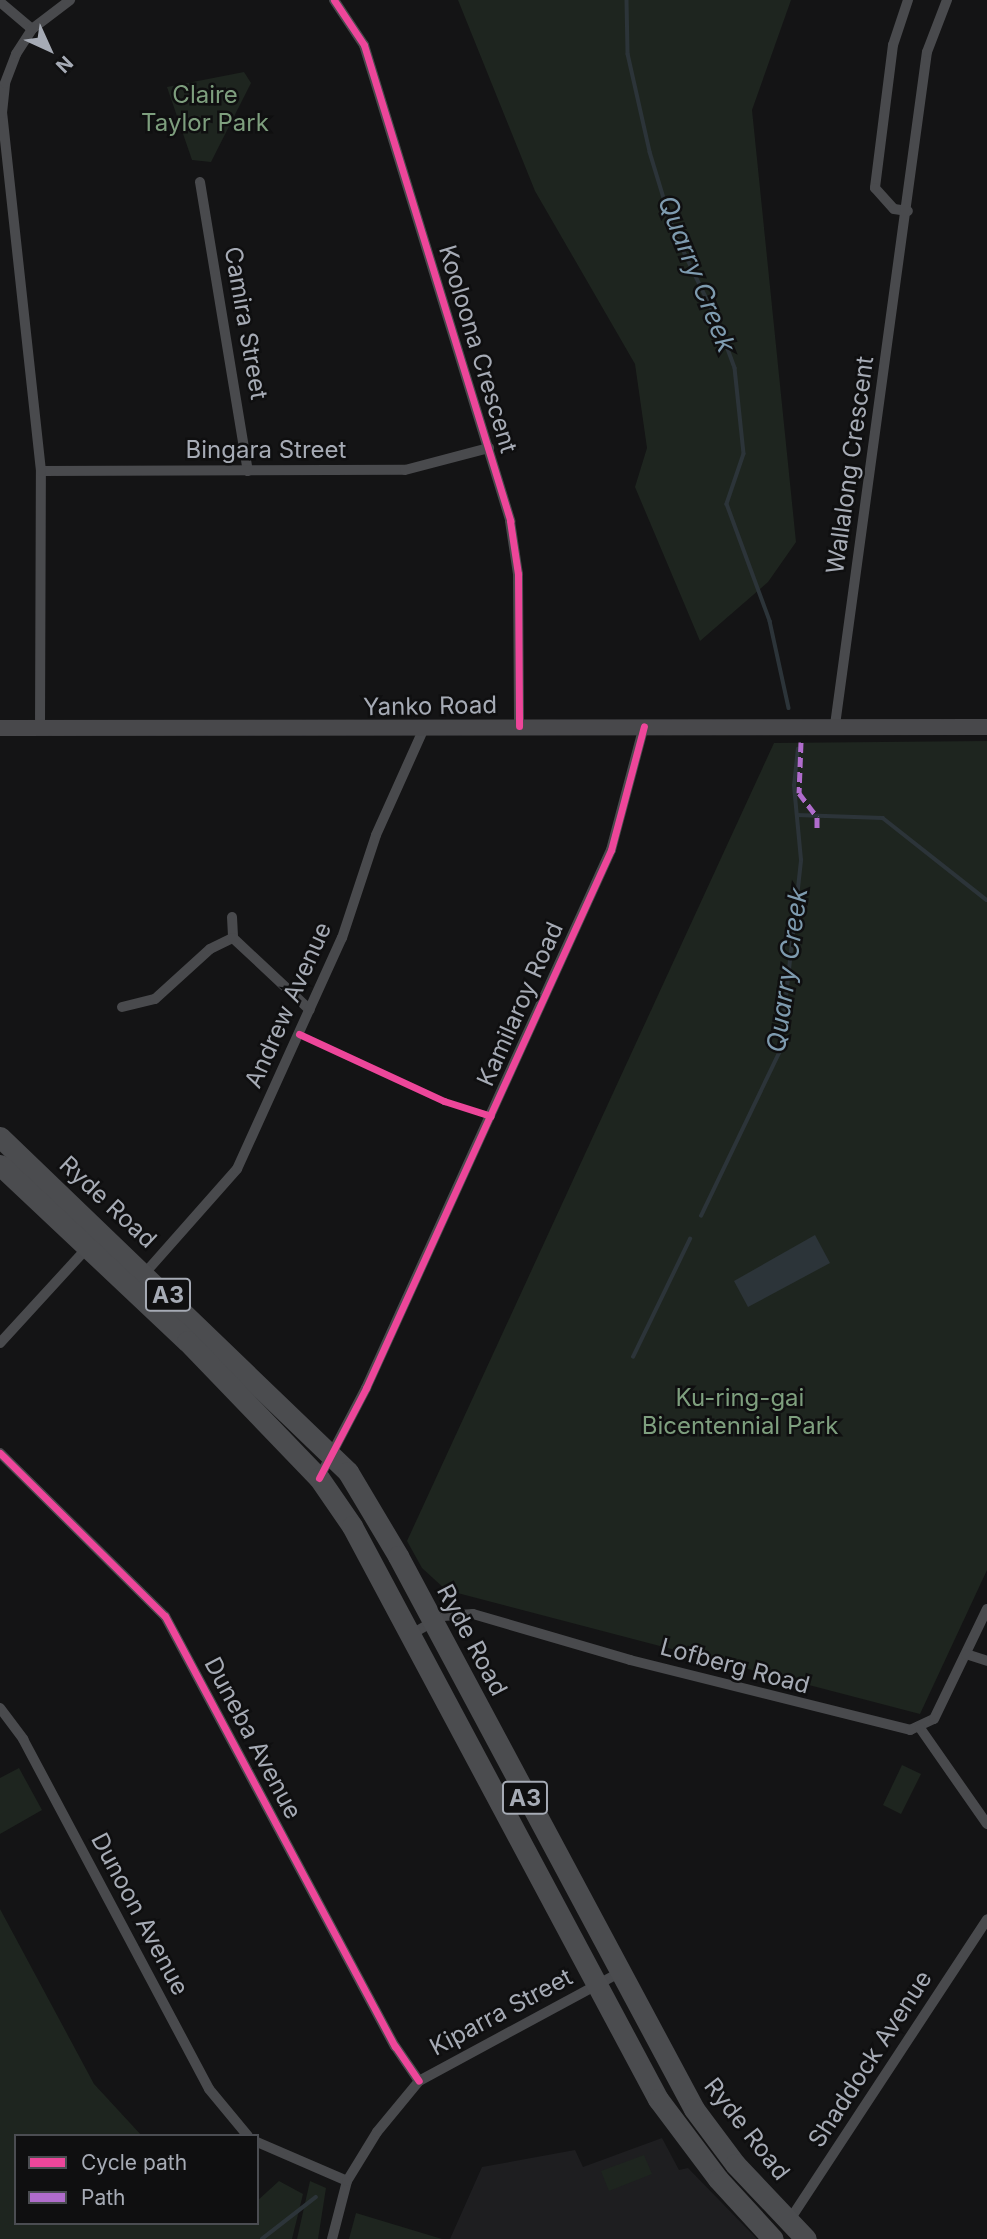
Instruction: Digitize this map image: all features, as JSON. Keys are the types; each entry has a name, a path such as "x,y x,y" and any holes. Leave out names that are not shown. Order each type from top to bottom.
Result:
{"highway":[{"name":"Ryde Road","path":"0,1137 334,1454 372,1509 618,1973 694,2109 726,2152 806,2239"},
{"name":"Ryde Road","path":"0,1166 257,1410 319,1478 352,1526 671,2119 773,2239"}],"main road":[{"name":"Yanko Road","path":"0,728 424,729 835,725 987,727"}],"street":[{"path":"40,728 41,471 2,113 5,83 32,29 70,0"},
{"name":"Kooloona Crescent","path":"334,0 364,45 510,521 516,561 519,726"},
{"path":"908,0 892,45 875,188 894,209 908,211"},
{"name":"Wallalong Crescent","path":"835,725 908,211 926,52 947,0"},
{"path":"0,2 32,29"},
{"name":"Camira Street","path":"200,182 248,471"},
{"name":"Bingara Street","path":"41,471 405,470 489,448"},
{"name":"Kamilaroy Road","path":"319,1478 334,1454 611,850 644,726"},
{"name":"Andrew Avenue","path":"145,1273 230,1181 342,939 376,835 424,729"},
{"path":"232,917 233,938 310,1010"},
{"path":"122,1007 155,999 211,949 233,938"},
{"path":"0,1343 87,1248"},
{"name":"Duneba Avenue","path":"0,1453 165,1616 395,2046 419,2081"},
{"path":"987,1609 939,1712 920,1728 987,1824"},
{"name":"Lofberg Road","path":"410,1635 455,1613 473,1614 881,1726 920,1728"},
{"path":"966,1654 987,1661"},
{"name":"Dunoon Avenue","path":"0,1708 23,1739 209,2089 246,2134"},
{"name":"Shaddock Avenue","path":"789,2221 987,1919"},
{"name":"Kiparra Street","path":"332,2239 346,2181 377,2132 419,2081 618,1973"},
{"path":"259,2143 346,2181"}],"shaded area":[{"path":"815,1235 830,1263 748,1307 734,1281"},
{"path":"662,2138 679,2170 688,2168 757,2239 450,2239 482,2167 575,2150 583,2167"}],"green space":[{"path":"458,0 791,0 752,110 796,542 768,582 700,641 635,487 647,448 635,364 535,191"},
{"name":"Claire Taylor Park","path":"244,72 251,83 211,162 192,160 167,87"},
{"name":"Ku-ring-gai Bicentennial Park","path":"987,741 987,1570 920,1714 446,1590 422,1568 407,1541 774,743"},
{"path":"902,1765 921,1774 901,1814 883,1805"},
{"path":"19,1768 42,1810 0,1834 0,1778"},
{"path":"0,1909 94,2084 140,2134 14,2134 14,2225 259,2225 259,2199 279,2181 303,2194 292,2239 0,2239"},
{"path":"644,2155 652,2174 609,2191 601,2171"},
{"path":"310,2181 326,2188 318,2239 297,2239"},
{"path":"356,2213 442,2239 349,2239"}],"waterway":[{"name":"Quarry Creek","path":"627,0 628,54 650,152 674,231 718,322 735,368 744,454 727,504 770,621 789,708"},
{"name":"Quarry Creek","path":"701,1216 780,1051 801,860 794,786 798,749"},
{"path":"797,815 883,818 987,900"},
{"name":"Quarry Creek","path":"633,1357 690,1239"},
{"path":"262,2239 316,2197"}],"marked path":[{"path":"801,742 799,793 817,817 817,828"}],"cycle path":[{"path":"334,0 364,45 510,521 518,574 519,726"},
{"path":"319,1478 366,1388 611,850 644,726"},
{"path":"299,1034 444,1101 491,1116"},
{"path":"0,1453 165,1616 395,2046 419,2081"}]}
